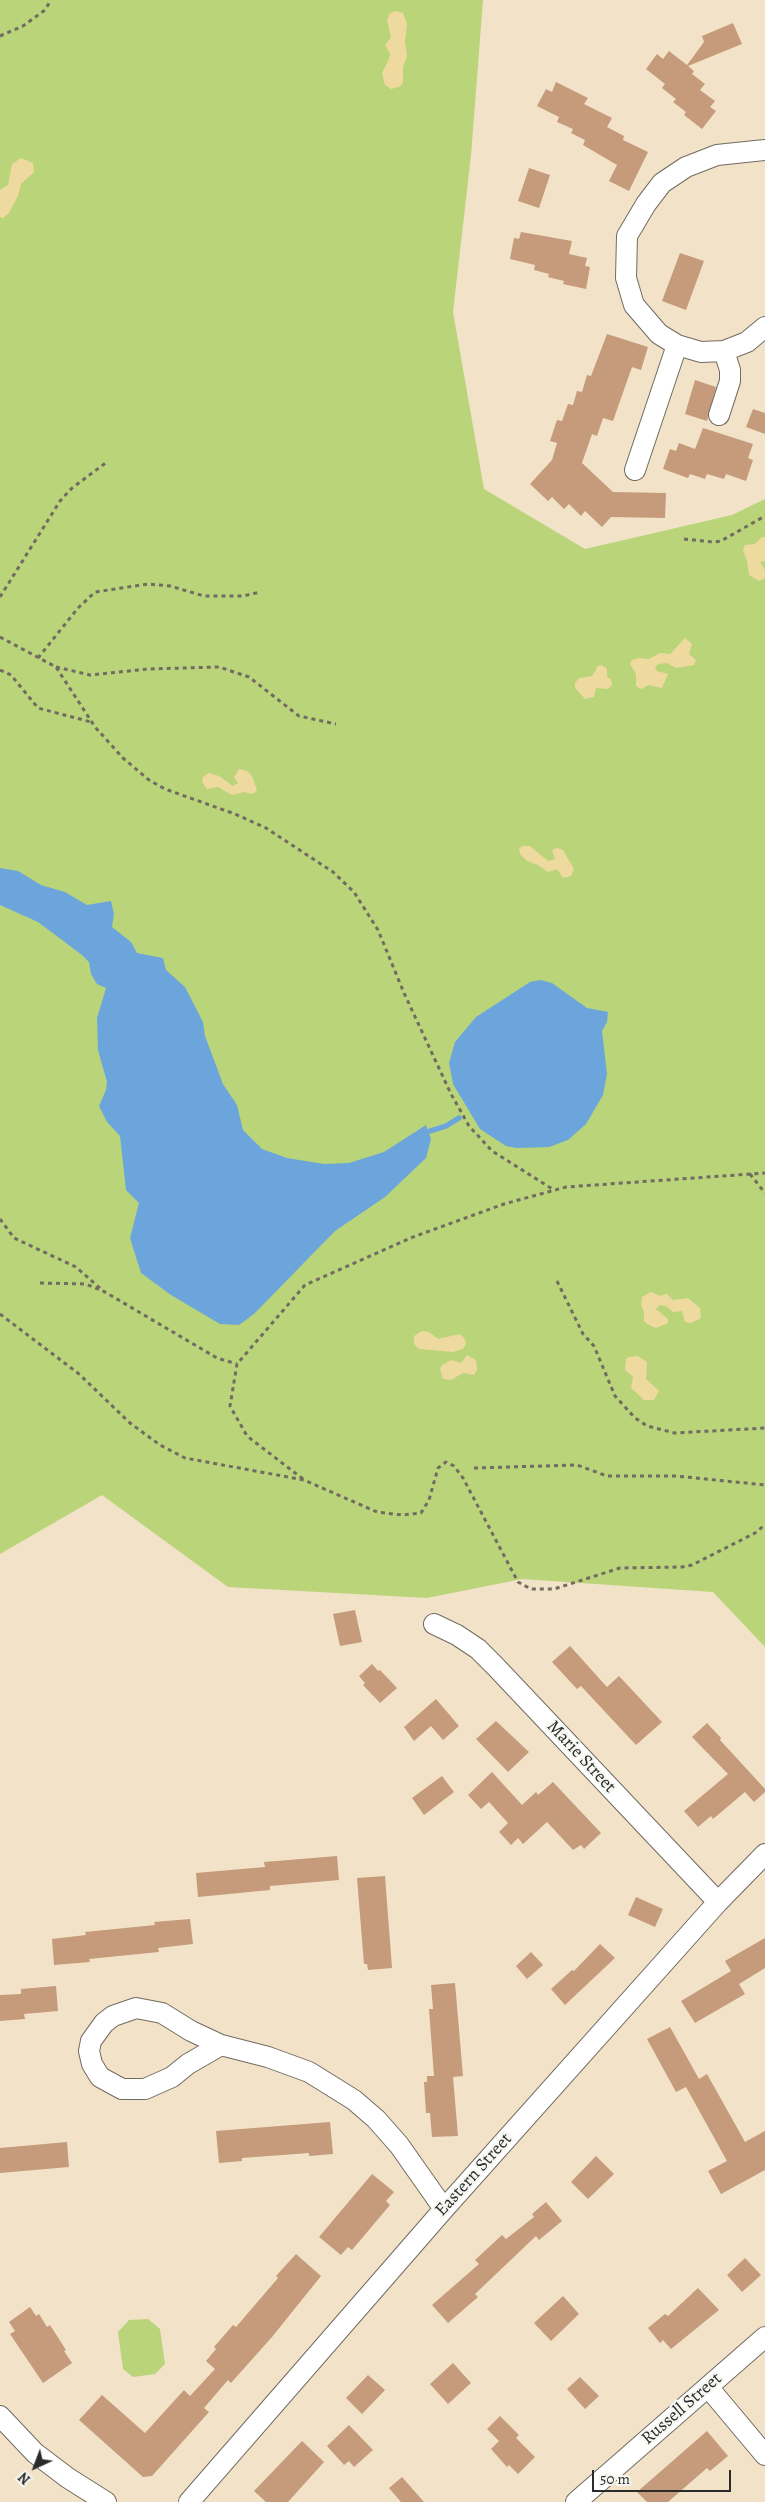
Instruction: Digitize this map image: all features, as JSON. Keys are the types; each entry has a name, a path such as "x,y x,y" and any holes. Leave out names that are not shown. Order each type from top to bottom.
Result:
{"street":[{"path":"765,150 716,155 686,167 662,183 646,204 627,236 626,278 634,305 659,334 677,345 701,352 724,352 747,342 765,327"},
{"path":"635,470 677,345"},
{"path":"719,415 730,381 730,370 724,352"},
{"name":"Marie Street","path":"434,1624 457,1635 478,1649 718,1902"},
{"name":"Eastern Street","path":"189,2502 444,2209 718,1902 765,1854"},
{"path":"221,2045 188,2064 172,2077 146,2090 122,2089 100,2077 92,2064 89,2051 91,2041 104,2023 113,2016 136,2008 162,2013 191,2031 221,2045 291,2065 354,2100 399,2145 444,2209"},
{"name":"Russell Street","path":"576,2502 765,2337"},
{"path":"708,2387 765,2455"},
{"path":"0,2416 35,2453 68,2478 106,2502"}],"path":[{"path":"0,36 22,26 45,10 51,0"},
{"path":"0,597 60,502 72,488 107,462"},
{"path":"684,539 721,541 765,516"},
{"path":"38,658 78,608 95,592 148,584 170,586 204,596 243,596 260,592"},
{"path":"0,631 1,637 56,667 90,675 148,669 219,667 249,678 299,716 336,724"},
{"path":"56,667 92,722 124,758 149,780 165,789 235,814 266,828 333,872 354,892 378,930 404,993 451,1094 469,1126 492,1151 554,1190"},
{"path":"0,670 10,675 38,708 92,722"},
{"path":"304,1480 247,1436 237,1422 230,1406 237,1364 305,1285 413,1237 504,1204 566,1187 765,1173"},
{"path":"750,1174 765,1193"},
{"path":"0,1219 14,1238 76,1267 104,1292"},
{"path":"557,1281 583,1334 594,1346 615,1396 635,1418 653,1428 675,1433 765,1428"},
{"path":"40,1283 86,1284 104,1292 217,1358 237,1364"},
{"path":"0,1314 79,1374 130,1423 160,1445 185,1458 304,1480 377,1512 402,1515 421,1513 429,1500 438,1468 446,1462 454,1466 463,1478 518,1582 531,1589 554,1588 620,1568 682,1568 692,1565 757,1532 765,1524"},
{"path":"474,1468 577,1465 607,1476 676,1476 765,1485"}],"green space":[{"path":"0,0 483,0 471,155 453,312 484,489 585,549 732,515 765,499 765,1647 713,1592 522,1579 427,1598 228,1587 102,1495 0,1554"},
{"path":"148,2319 160,2329 165,2364 155,2374 133,2377 123,2369 118,2332 129,2320"}],"sand":[{"path":"395,11 403,13 407,24 405,41 407,56 403,67 403,83 399,87 391,89 385,85 382,73 390,54 385,45 391,37 387,21 389,14"},
{"path":"21,158 33,163 34,172 21,184 18,196 9,213 3,218 0,217 0,190 8,185 12,164"},
{"path":"762,537 765,537 765,561 760,562 765,570 765,578 759,581 749,575 743,550 745,545 755,544"},
{"path":"685,638 692,644 689,654 696,660 694,665 676,668 667,663 658,664 655,668 657,671 668,674 662,688 649,685 641,689 636,686 636,674 630,664 632,660 639,658 649,659 660,653 670,654"},
{"path":"602,665 607,669 607,677 611,679 612,685 608,689 596,688 594,697 585,699 575,688 575,683 579,678 592,676 598,666"},
{"path":"239,769 247,771 252,776 257,790 253,794 244,792 232,795 218,787 207,789 202,782 203,777 209,773 219,776 233,786 238,783 234,777"},
{"path":"530,846 548,861 555,859 552,850 557,848 563,850 574,869 571,876 563,878 557,869 548,872 538,865 527,861 520,854 519,848"},
{"path":"651,1292 660,1296 667,1294 673,1300 688,1298 700,1308 701,1318 691,1323 685,1322 682,1311 673,1312 666,1306 660,1305 656,1309 668,1319 668,1323 656,1328 647,1324 644,1321 644,1312 641,1305 642,1297"},
{"path":"422,1331 429,1332 438,1339 460,1334 465,1339 466,1344 463,1349 453,1352 419,1349 414,1344 414,1336"},
{"path":"467,1355 476,1360 477,1370 474,1375 463,1373 451,1380 443,1379 440,1369 442,1365 451,1360 461,1363"},
{"path":"638,1356 647,1362 646,1379 659,1391 654,1400 644,1400 631,1388 633,1377 625,1370 626,1359"}],"water":[{"path":"0,868 18,871 41,885 65,892 87,905 111,901 114,914 112,927 131,942 137,953 163,958 166,970 185,987 203,1022 205,1036 223,1084 237,1105 243,1130 262,1149 287,1158 324,1164 349,1163 384,1152 426,1125 431,1139 426,1158 385,1197 335,1231 254,1314 239,1325 220,1324 171,1295 141,1273 130,1238 139,1203 126,1190 120,1136 107,1122 99,1106 106,1090 107,1082 98,1050 97,1018 106,988 97,984 91,974 89,962 82,955 38,922 0,905"},
{"path":"540,980 552,983 587,1008 608,1012 607,1022 602,1031 607,1074 603,1095 586,1124 568,1140 549,1147 517,1148 506,1146 480,1129 453,1084 449,1063 455,1042 476,1017 530,982"}],"building":[{"path":"733,23 742,44 688,66 694,71 692,74 705,84 700,90 715,101 710,107 716,111 702,129 684,115 686,112 673,102 676,99 662,88 665,84 646,69 657,54 663,59 669,51 687,65 704,42 702,36"},
{"path":"556,82 588,98 584,104 612,118 607,127 624,136 623,140 648,152 629,191 609,181 617,165 583,145 585,140 571,133 573,129 557,122 559,117 537,106 546,89 552,92"},
{"path":"529,168 550,175 539,208 518,201"},
{"path":"521,232 572,241 569,254 587,258 585,266 590,267 586,289 563,284 564,281 548,277 549,274 534,270 535,265 510,259 514,238 519,239"},
{"path":"680,253 704,261 686,310 662,301"},
{"path":"607,334 648,347 641,370 632,367 613,421 603,418 597,436 592,434 582,463 613,492 666,493 665,518 611,517 602,527 585,511 581,516 569,504 564,509 552,497 548,501 530,484 552,460 557,443 550,441 557,420 562,421 568,404 573,405 577,391 582,392 587,375 591,376"},
{"path":"695,380 716,387 707,421 685,414"},
{"path":"753,409 765,413 765,434 746,427"},
{"path":"703,428 753,444 748,458 753,460 746,481 726,474 724,479 707,474 705,479 690,474 688,478 663,469 670,449 676,451 679,443 695,449"},
{"path":"355,1610 362,1642 340,1646 333,1614"},
{"path":"570,1646 607,1687 619,1676 662,1722 636,1745 581,1686 577,1689 552,1662"},
{"path":"372,1664 397,1688 380,1703 363,1685 365,1683 359,1676"},
{"path":"436,1699 459,1726 443,1740 431,1726 414,1741 404,1727"},
{"path":"496,1721 529,1752 508,1772 476,1739"},
{"path":"707,1723 765,1789 765,1792 754,1802 745,1792 713,1819 711,1816 698,1827 684,1811 728,1774 692,1737"},
{"path":"492,1772 522,1805 536,1792 538,1795 553,1782 601,1833 584,1849 581,1845 573,1850 547,1822 523,1844 518,1838 511,1845 499,1832 508,1823 489,1802 481,1809 468,1795"},
{"path":"442,1776 454,1792 424,1815 412,1798"},
{"path":"337,1856 339,1880 270,1886 270,1890 198,1897 196,1873 265,1867 264,1862"},
{"path":"385,1876 392,1968 368,1970 367,1964 364,1964 357,1878"},
{"path":"636,1897 663,1909 655,1927 628,1915"},
{"path":"190,1919 193,1944 158,1948 159,1952 89,1959 90,1962 54,1965 52,1939 86,1935 85,1932 155,1925 154,1922"},
{"path":"765,1938 765,1968 739,1984 745,1994 695,2023 681,2001 731,1971 725,1961"},
{"path":"600,1944 615,1958 565,2005 551,1989 572,1970 574,1971"},
{"path":"531,1952 543,1965 527,1979 516,1966"},
{"path":"455,1983 463,2076 453,2077 458,2136 432,2137 430,2113 426,2113 424,2082 427,2082 427,2076 434,2076 429,2009 433,2009 431,1985"},
{"path":"56,1986 58,2011 24,2014 25,2019 0,2021 0,1995 21,1994 21,1989"},
{"path":"670,2027 699,2079 707,2074 745,2142 765,2131 765,2170 721,2194 708,2171 727,2161 686,2087 676,2092 647,2039"},
{"path":"330,2122 333,2154 309,2156 309,2153 242,2158 242,2161 219,2163 216,2131"},
{"path":"67,2142 69,2167 0,2173 0,2148"},
{"path":"596,2156 614,2174 588,2199 571,2182"},
{"path":"372,2174 394,2192 386,2201 390,2205 352,2250 348,2247 341,2255 319,2237"},
{"path":"546,2202 562,2221 539,2240 536,2236 475,2294 478,2297 448,2323 432,2305 479,2264 475,2260 502,2235 506,2239 534,2217 532,2214"},
{"path":"296,2254 321,2276 272,2337 231,2383 228,2380 204,2408 209,2412 152,2476 143,2477 79,2420 102,2395 145,2433 184,2390 190,2396 215,2369 206,2361 216,2349 214,2347 233,2325 236,2327"},
{"path":"745,2258 761,2275 742,2292 727,2275"},
{"path":"698,2288 719,2310 671,2349 663,2340 660,2343 648,2328 665,2314 668,2316"},
{"path":"563,2296 579,2314 551,2341 534,2323"},
{"path":"30,2307 36,2316 39,2314 47,2327 50,2325 72,2363 43,2383 10,2334 15,2331 9,2322"},
{"path":"453,2363 471,2383 448,2404 430,2384"},
{"path":"368,2375 385,2390 362,2414 346,2398"},
{"path":"580,2377 599,2396 585,2409 567,2389"},
{"path":"500,2416 519,2435 516,2438 535,2457 518,2474 509,2465 507,2467 491,2449 499,2441 487,2429"},
{"path":"349,2425 373,2450 354,2467 349,2461 344,2465 327,2446"},
{"path":"707,2431 728,2456 710,2471 707,2468 668,2502 647,2502 637,2492"},
{"path":"302,2441 324,2462 288,2502 266,2502 254,2491"},
{"path":"402,2477 424,2502 401,2502 389,2488"}],"waterway":[{"path":"430,1131 446,1126 459,1118"}]}
